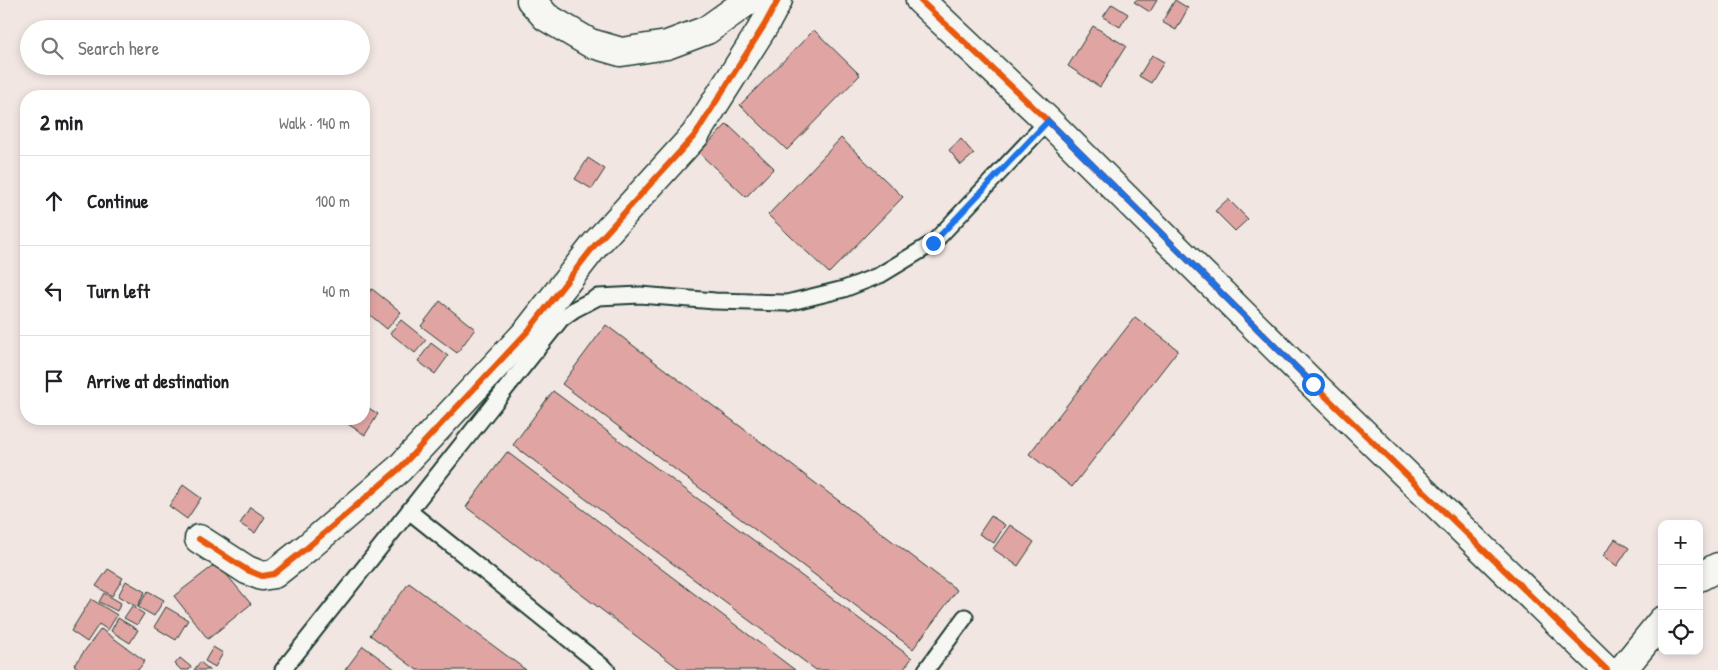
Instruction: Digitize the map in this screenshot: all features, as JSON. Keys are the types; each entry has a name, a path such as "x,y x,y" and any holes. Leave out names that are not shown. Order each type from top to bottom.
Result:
{"street":[{"path":"530,0 546,17 590,43 621,52 667,45 707,30 749,0"},
{"path":"199,539 247,570 262,576 274,574 399,469 528,331 595,245 695,135 778,0"},
{"path":"920,0 1048,121 1313,384 1607,670"},
{"path":"1703,575 1718,567"},
{"path":"1622,670 1658,626"}],"lane":[{"path":"283,670 561,319 598,297 640,294 715,301 787,303 844,289 880,275 933,243 1048,121"},
{"path":"409,511 607,670"},
{"path":"926,670 966,617"}],"building":[{"path":"1136,0 1157,0 1150,12 1134,2"},
{"path":"1175,0 1188,8 1176,30 1162,22"},
{"path":"1112,4 1128,14 1120,27 1103,17"},
{"path":"1093,26 1126,46 1100,87 1068,66"},
{"path":"814,30 860,75 787,150 740,105"},
{"path":"1152,55 1164,62 1151,83 1139,76"},
{"path":"727,124 774,168 746,197 699,153"},
{"path":"841,138 903,197 829,273 768,215"},
{"path":"961,139 974,154 961,165 949,150"},
{"path":"588,158 605,169 592,189 575,179"},
{"path":"1228,199 1248,219 1235,231 1215,211"},
{"path":"372,289 401,312 387,329 370,315 370,292"},
{"path":"440,301 475,329 457,353 421,326"},
{"path":"1135,317 1178,350 1072,487 1029,454"},
{"path":"401,320 426,340 415,353 390,333"},
{"path":"606,325 957,590 913,649 562,384"},
{"path":"431,343 448,356 435,374 418,361"},
{"path":"553,391 912,658 903,670 816,670 513,445"},
{"path":"370,409 378,414 365,435 349,425 370,425"},
{"path":"507,452 795,670 681,670 466,507"},
{"path":"183,485 201,498 187,519 169,506"},
{"path":"250,507 265,517 255,533 240,524"},
{"path":"991,516 1005,525 994,543 979,534"},
{"path":"1010,525 1034,542 1018,566 993,549"},
{"path":"1615,539 1629,548 1617,566 1603,556"},
{"path":"217,563 251,604 208,639 174,596"},
{"path":"108,569 123,578 112,596 96,586"},
{"path":"126,581 145,592 137,607 118,596"},
{"path":"409,583 526,670 417,670 370,635"},
{"path":"148,591 164,600 154,616 138,607"},
{"path":"104,593 121,603 117,611 99,602"},
{"path":"91,599 117,615 108,630 99,624 87,642 71,631"},
{"path":"132,606 144,614 137,625 124,618"},
{"path":"166,607 188,620 176,640 154,627"},
{"path":"118,618 138,630 130,643 111,631"},
{"path":"101,629 145,661 138,670 80,670 74,665"},
{"path":"363,646 396,670 345,670"},
{"path":"213,647 223,653 215,667 205,661"},
{"path":"180,658 191,667 189,670 181,670 175,664"},
{"path":"200,662 210,670 194,670"}],"cycle path":[{"path":"199,539 247,570 262,576 274,574 399,469 528,331 595,245 695,135 778,0"},
{"path":"920,0 1048,121 1313,384 1607,670"}],"route":[{"path":"933,243 1048,121 1313,384"}]}
